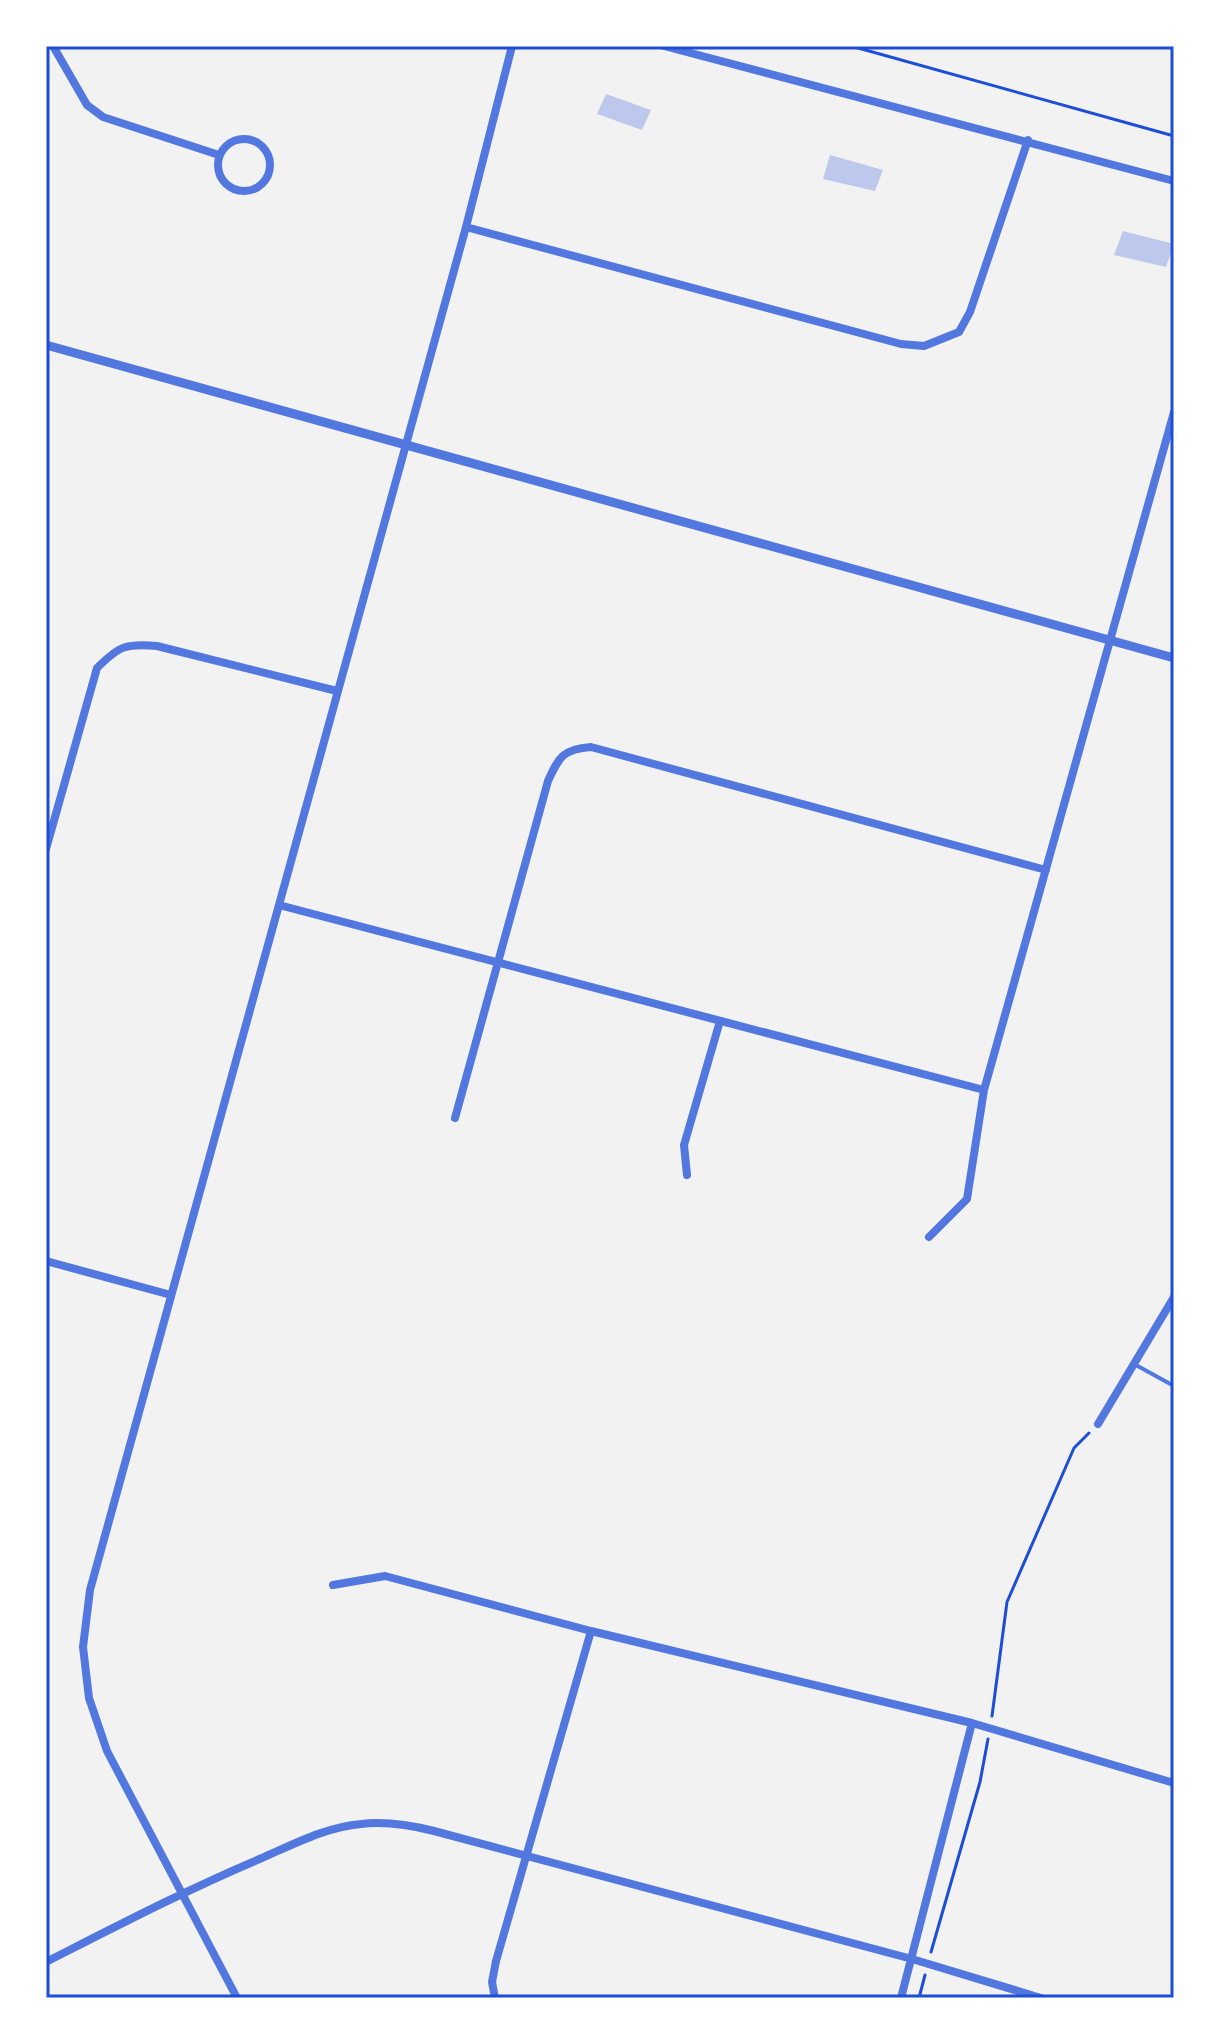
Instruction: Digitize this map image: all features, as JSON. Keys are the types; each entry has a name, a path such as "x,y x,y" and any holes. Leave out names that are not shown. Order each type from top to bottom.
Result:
{"street":[{"path":"53,46 87,105 103,117 219,155"},
{"path":"237,1998 107,1751 89,1698 83,1647 90,1590 466,227 512,46"},
{"path":"664,46 1174,181"},
{"path":"248,139 257,142 268,154 267,179 248,192 233,189 221,179 219,155 231,141 248,139"},
{"path":"466,227 901,344 924,346 959,332 970,312 1028,140"},
{"path":"46,345 1174,658"},
{"path":"929,1237 967,1199 984,1090 1174,412"},
{"path":"46,849 97,668 115,651 131,644 157,646 337,691"},
{"path":"455,1118 548,781 564,753 573,749 591,747 1046,870"},
{"path":"279,905 984,1090"},
{"path":"687,1175 684,1145 720,1021"},
{"path":"46,1261 171,1295"},
{"path":"1098,1424 1174,1297"},
{"path":"333,1585 385,1576 591,1631 972,1723 1174,1783"},
{"path":"495,1998 492,1982 496,1961 591,1631"},
{"path":"901,1998 972,1723"},
{"path":"46,1962 183,1892 302,1840 359,1824 406,1825 912,1959 1041,1998"}],"lane":[{"path":"1134,1364 1174,1386"}],"path":[{"path":"851,46 1174,136"},
{"path":"919,1998 980,1782 1007,1602 1074,1448 1098,1424"}],"building":[{"path":"606,94 651,110 642,130 597,114"},
{"path":"830,155 883,170 875,191 823,179"},
{"path":"1123,231 1174,244 1166,267 1114,255"}]}
